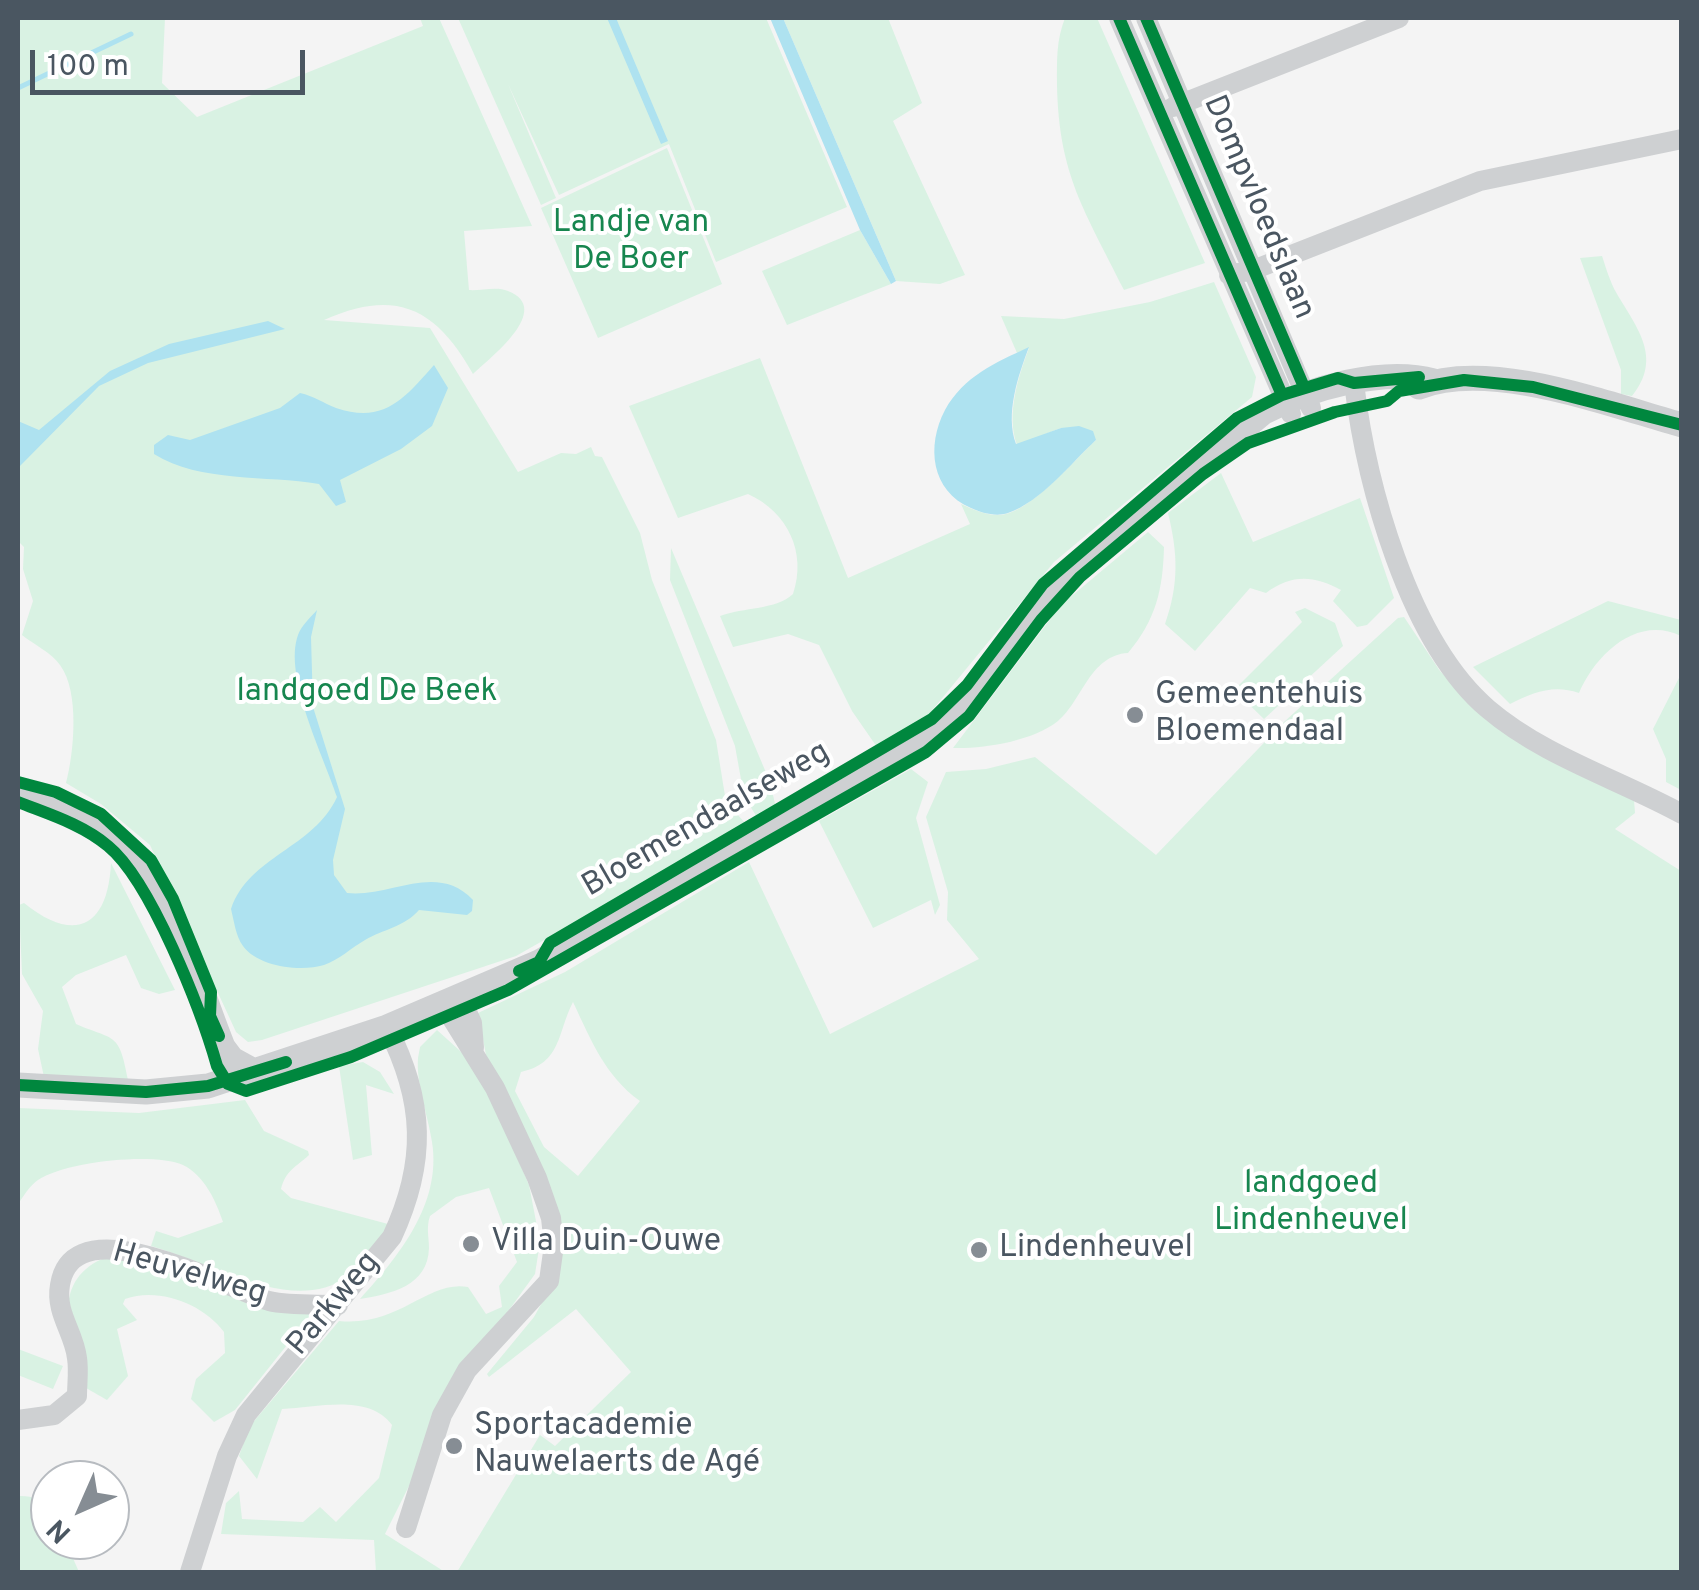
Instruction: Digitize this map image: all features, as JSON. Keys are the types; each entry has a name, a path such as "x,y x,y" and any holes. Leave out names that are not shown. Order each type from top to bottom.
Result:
{"street":[{"name":"Dompvloedslaan","path":"1119,18 1229,275 1299,405"},
{"name":"Dompvloedslaan","path":"1146,18 1253,270 1299,405"},
{"path":"1159,113 1399,18"},
{"path":"1229,275 1253,270 1480,181 1682,139"},
{"name":"Bloemendaalseweg","path":"18,1086 146,1092 208,1086 387,1027 556,952 918,744 978,690 1060,581 1245,431 1299,405 1414,376 1434,382 1499,381 1533,387 1682,426"},
{"path":"1355,390 1376,501 1413,599 1452,668 1486,707 1528,737 1682,814"},
{"path":"18,789 92,819 140,861 160,896 223,1048 232,1059 252,1070"},
{"path":"406,1528 442,1416 466,1370 549,1281 552,1264 552,1218 537,1178 474,1048 472,1023 452,1000"},
{"name":"Parkweg","path":"190,1572 227,1456 246,1415 275,1374 338,1305 392,1237 414,1181 417,1116 410,1084 387,1027"},
{"name":"Heuvelweg","path":"18,1420 54,1415 76,1396 78,1356 58,1306 60,1281 71,1261 98,1249 124,1249 272,1302 338,1305"}],"green space":[{"name":"landgoed De Beek","path":"18,18 165,18 162,83 197,117 423,26 420,18 439,18 532,226 464,231 469,290 508,291 520,299 524,309 522,321 504,345 473,374 444,333 412,310 372,306 324,320 430,328 518,472 561,453 576,454 591,447 595,456 602,457 640,533 652,580 716,740 726,802 747,825 516,956 262,1040 248,1042 236,1032 150,845 101,804 66,783 73,740 73,706 66,677 57,661 22,635 33,601 23,569 24,547 18,541"},
{"path":"458,18 766,18 847,207 716,262 669,144 559,195 508,84 556,198 541,205"},
{"path":"783,18 888,18 922,103 893,121 965,275 940,284 896,281"},
{"path":"1065,18 1097,18 1205,263 1124,290 1086,214 1063,145 1057,68"},
{"name":"Landje van De Boer","path":"667,148 722,284 598,338 541,208"},
{"path":"860,230 891,284 787,325 762,271"},
{"path":"1602,256 1644,344 1646,369 1632,396 1621,394 1621,370 1580,258"},
{"path":"1214,282 1256,377 1252,397 1054,562 925,719 879,750 852,711 819,645 788,634 733,647 720,616 778,603 793,594 798,564 791,535 774,511 748,494 678,518 629,406 760,358 848,578 970,524 961,504 995,515 1025,505 1096,440 1061,428 1017,445 1013,409 1029,348 1017,353 1001,316 1064,319 1150,302"},
{"path":"1221,473 1253,542 1360,498 1394,598 1367,625 1357,627 1333,601 1341,590 1321,581 1284,582 1266,593 1250,588 1195,651 1165,624 1176,569 1168,513"},
{"path":"1148,532 1164,547 1162,577 1151,616 1128,653 1115,656 1095,670 1066,712 1048,728 1008,742 953,748 1061,605"},
{"path":"671,548 770,782 776,808 758,819 744,796 735,746 670,580"},
{"path":"1608,601 1681,620 1681,636 1665,631 1634,635 1607,652 1579,693 1544,691 1510,704 1473,667"},
{"path":"1305,608 1335,623 1343,646 1264,719 1234,690 1302,622 1295,612"},
{"name":"landgoed Lindenheuvel","path":"1404,617 1440,671 1486,717 1634,800 1635,813 1615,829 1681,871 1681,1572 457,1572 540,1435 555,1446 631,1372 576,1309 489,1377 487,1374 534,1317 560,1270 486,1055 478,1013 565,972 749,862 830,1034 979,959 947,920 948,892 926,817 946,772 986,769 1035,757 1156,855 1284,722 1398,618","holes":["573,1002 608,1069 640,1101 578,1176 544,1147 515,1091 521,1072 534,1068 551,1054"]},
{"path":"1681,674 1682,790 1666,782 1666,759 1653,729"},
{"path":"911,769 928,782 916,818 940,905 935,915 931,900 873,928 819,821"},
{"path":"111,863 175,990 159,994 141,988 126,955 76,975 62,987 76,1024 107,1036 118,1045 128,1080 44,1077 38,1049 43,1011 22,974 19,905 24,903 59,923 86,922 96,915 103,902"},
{"path":"437,1030 480,1069 529,1185 540,1242 535,1274 470,1364 385,1534 445,1572 376,1572 374,1540 221,1534 226,1503 239,1491 242,1519 303,1522 320,1507 336,1522 379,1478 392,1425 382,1415 356,1406 282,1409 257,1479 239,1456 249,1427 339,1321 379,1317 453,1287 468,1287 486,1314 502,1307 499,1286 517,1262 489,1188 456,1197 430,1216 427,1261 415,1280 395,1291 360,1299 402,1247 424,1208 433,1165 418,1058 420,1047"},
{"path":"363,1062 380,1072 394,1094 366,1085 372,1155 353,1160 339,1066"},
{"path":"245,1100 264,1131 308,1151 309,1155 283,1183 281,1189 291,1198 388,1224 366,1260 340,1281 312,1290 282,1289 251,1282 151,1246 156,1231 178,1238 223,1222 213,1197 197,1175 169,1161 131,1159 68,1168 38,1180 18,1204 18,1108 139,1113"},
{"path":"102,1259 132,1259 315,1310 235,1410 214,1422 191,1399 196,1379 225,1353 224,1332 204,1313 179,1300 152,1295 125,1299 123,1304 137,1320 117,1329 128,1376 107,1400 79,1384 68,1314 75,1282 85,1269"},
{"path":"18,1349 63,1366 53,1389 18,1375"},
{"path":"18,1496 30,1498 30,1560 74,1560 79,1572 18,1572"}],"water":[{"path":"607,18 616,18 668,141 661,144"},
{"path":"770,18 783,18 896,281 891,284 860,230"},
{"path":"268,321 285,329 148,363 99,386 19,467 18,421 39,430 110,371 169,344"},
{"path":"1029,347 1012,408 1016,444 1061,428 1079,426 1093,431 1096,440 1032,500 1008,513 984,513 947,491 936,466 935,438 945,410 961,388 992,365"},
{"path":"434,365 448,388 432,426 401,449 340,480 346,502 336,506 319,484 213,474 154,454 154,445 168,435 190,440 280,408 300,393 353,412 380,410 402,398"},
{"path":"317,610 311,637 313,707 345,809 333,860 334,875 347,893 428,882 459,889 473,900 472,911 467,915 419,910 329,963 292,968 269,963 250,953 239,938 231,909 252,876 313,829 337,797 307,716 296,672 298,635"}],"waterway":[{"path":"18,88 131,34"}],"cycle path":[{"path":"1119,18 1282,395"},
{"path":"1146,18 1304,387"},
{"path":"519,971 539,962 550,943 932,719 967,685 1043,584 1237,418 1282,395 1338,378 1354,383 1419,377"},
{"path":"18,802 87,832 124,863 173,948 217,1066 228,1084 246,1091 351,1057 508,990 926,752 969,716 1041,620 1080,577 1203,474 1248,443 1335,412 1387,401 1399,391 1464,380 1533,387 1682,425"},
{"path":"18,782 56,792 101,814 151,860 173,899 211,992 210,1016 219,1036"},
{"path":"18,1085 146,1092 208,1086 286,1062"}],"place":[{"name":"Gemeentehuis Bloemendaal","path":"1135,715"},
{"name":"Villa Duin-Ouwe","path":"471,1244"},
{"name":"Lindenheuvel","path":"979,1250"},
{"name":"Sportacademie Nauwelaerts de Agé","path":"454,1446"}]}
